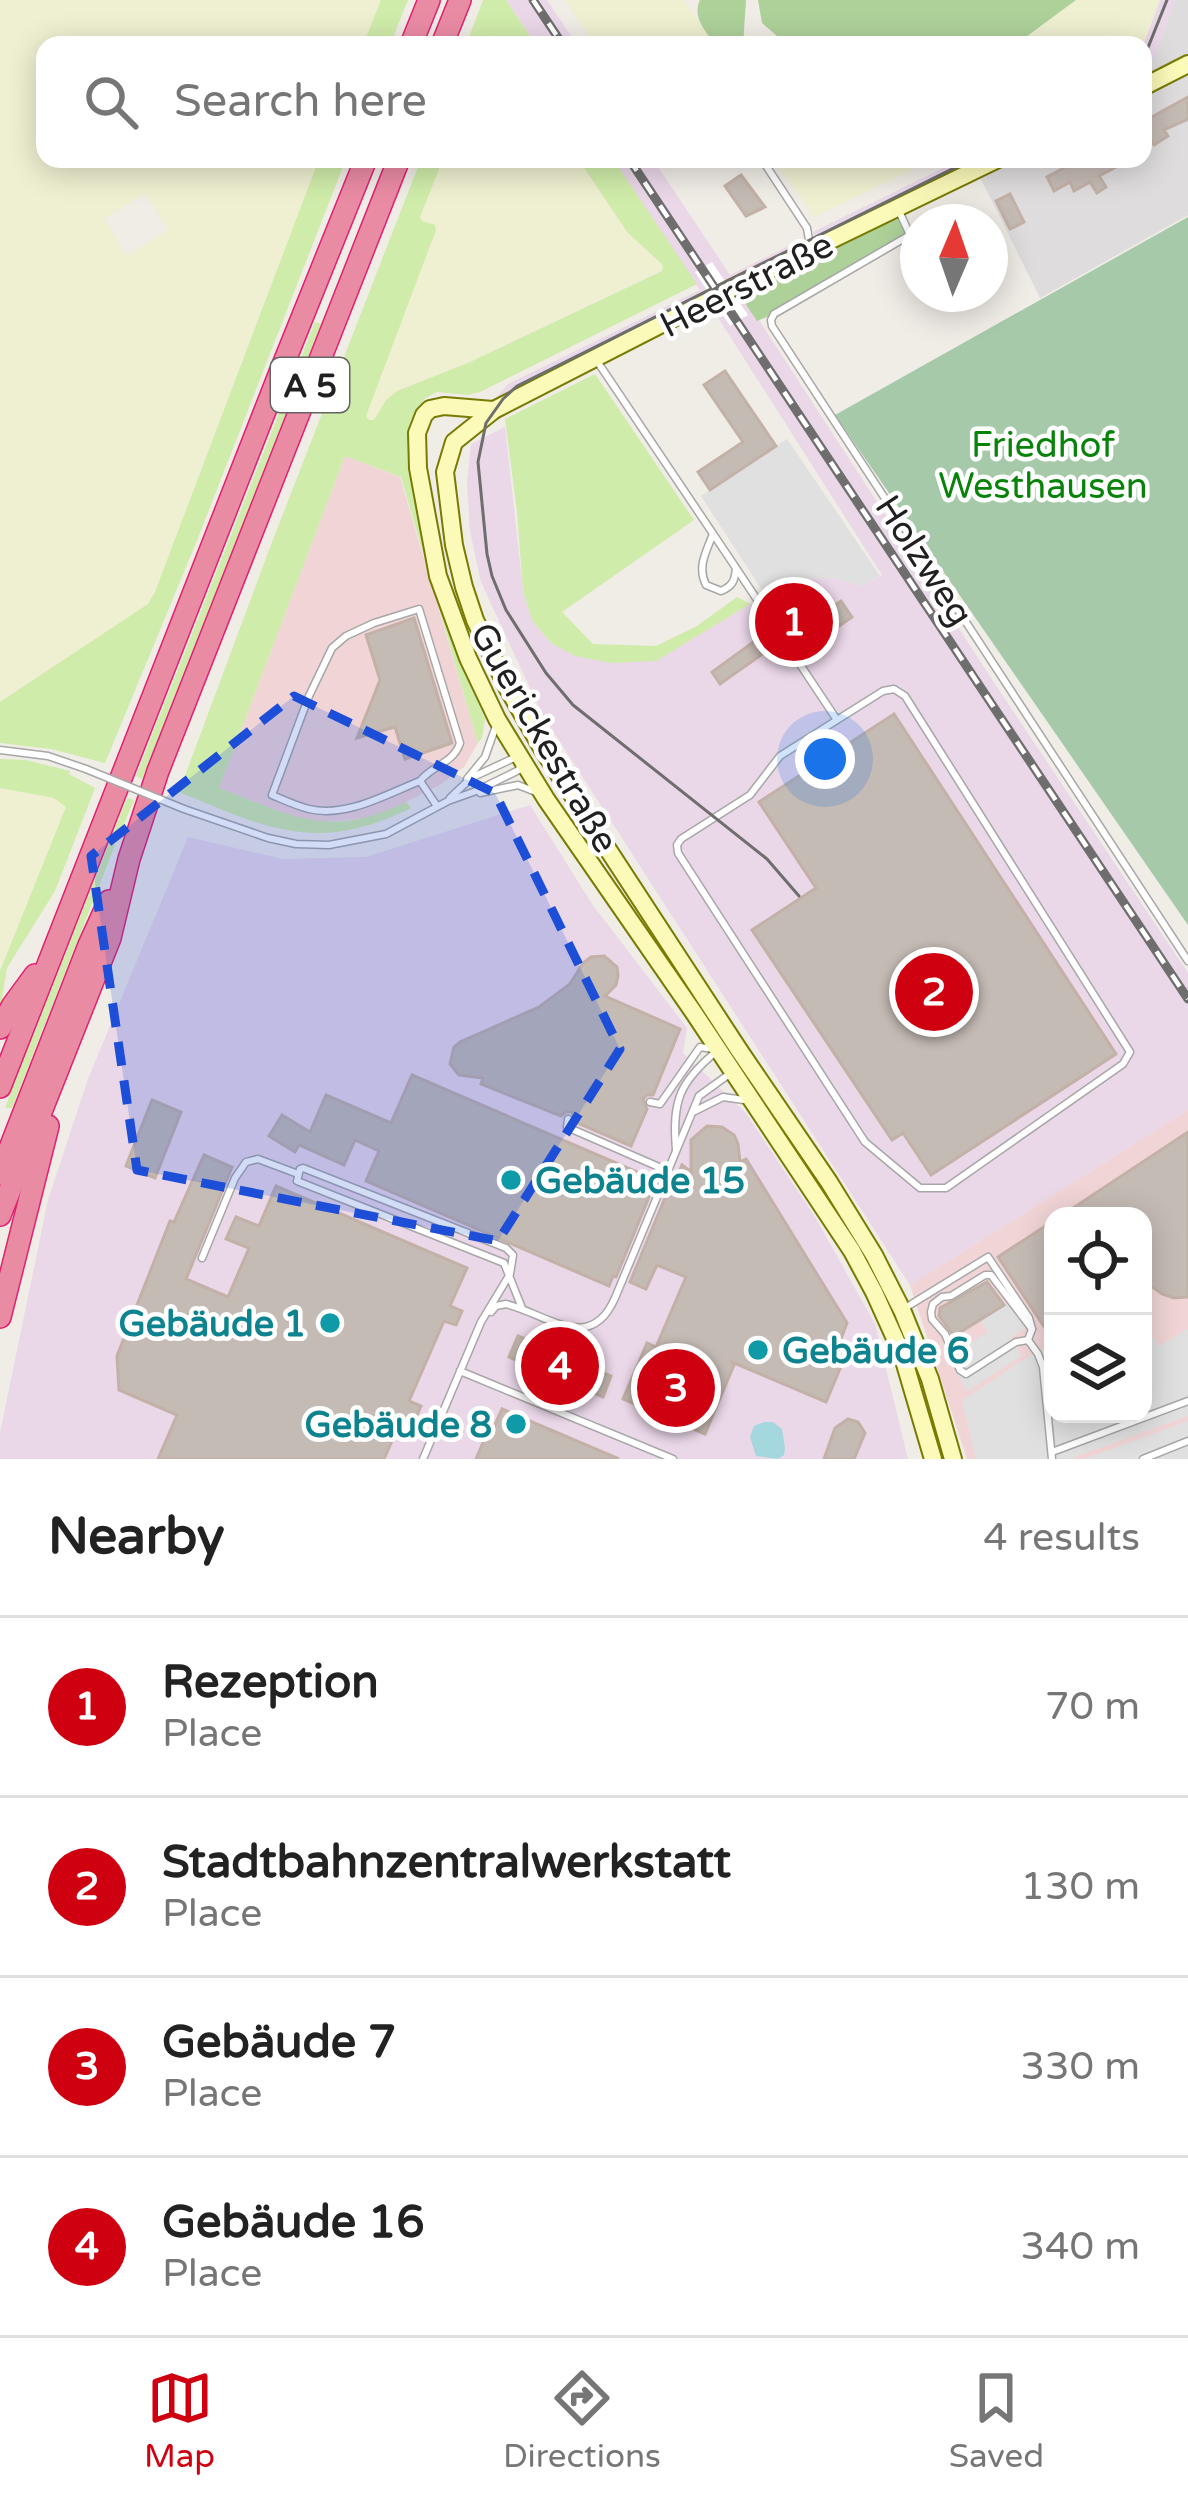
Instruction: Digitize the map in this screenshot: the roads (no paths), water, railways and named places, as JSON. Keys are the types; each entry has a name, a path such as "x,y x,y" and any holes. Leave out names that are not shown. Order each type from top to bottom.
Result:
{"highway":[{"path":"415,36 429,0"},
{"path":"446,36 460,0"},
{"name":"A 5","path":"0,1087 363,168"},
{"name":"A 5","path":"0,1174 89,945 129,859 158,772 395,168"},
{"path":"0,1317 42,1147 98,983 129,859"},
{"path":"0,1215 110,938"},
{"path":"0,1028 53,950"}],"main road":[{"path":"1152,82 1188,64"},
{"name":"Heerstraße","path":"494,410 980,168"},
{"name":"Guerickestraße","path":"494,410 430,409 417,433 418,468 438,576 468,658 497,719 546,799 852,1251 902,1354 931,1457"},
{"name":"Guerickestraße","path":"494,410 454,442 445,472 454,544 475,620 543,750 874,1255 930,1379 953,1459"}],"lane":[{"path":"768,168 807,228 809,240 819,247"},
{"name":"Holzweg","path":"898,209 910,235 774,314 772,326 1188,961"},
{"path":"596,359 837,720"},
{"path":"712,534 701,570 706,585 721,591 729,588 736,568"},
{"path":"419,609 460,743 453,757 420,781 386,798 325,811 272,795 332,647 374,623 419,609"},
{"path":"894,689 905,696 1130,1052 1123,1064 946,1188 920,1188 865,1142 677,849 681,839 751,795 780,756 837,720 883,691 894,689"},
{"path":"448,800 485,757 497,719"},
{"path":"0,750 48,756 268,838 329,845 386,834 448,800 519,770 521,759 511,757 471,778 448,800"},
{"path":"420,781 437,806"},
{"path":"448,800 518,785 546,799"},
{"path":"481,1322 496,1306 506,1304 571,1329 603,1318 699,1096 732,1073 739,1050 700,1047 664,1102 650,1102"},
{"path":"676,1150 673,1117 683,1086 716,1050"},
{"path":"692,1113 723,1097 753,1102"},
{"path":"568,1119 567,1127 668,1171"},
{"path":"202,1258 246,1162 258,1160 298,1174"},
{"path":"423,1459 481,1322 510,1274 513,1255 506,1248 303,1168 298,1174 297,1180 504,1263 510,1274 522,1308"},
{"path":"902,1310 988,1257 1026,1312 1032,1329 1028,1340"},
{"path":"1028,1340 1016,1342 966,1374 932,1319 933,1304 991,1275 1032,1329"},
{"path":"1028,1340 1042,1367 1052,1455 1188,1401"},
{"path":"460,1371 673,1459"},
{"path":"1143,1459 1188,1441"}],"water":[{"path":"764,1422 782,1429 785,1448 778,1459 756,1456 750,1437 754,1426"}],"tram line":[{"path":"1152,38 1167,0"},
{"path":"799,896 767,859 573,705 546,673 506,610 492,576 478,462 486,423 517,386 954,168"}],"railway":[{"path":"533,0 557,36"},
{"path":"635,168 1188,999"}],"place":[{"name":"Rezeption","path":"794,622"},
{"name":"Stadtbahnzentralwerkstatt","path":"934,992"},
{"name":"Gebäude 15","path":"511,1180"},
{"name":"Gebäude 1","path":"330,1323"},
{"name":"Gebäude 6","path":"758,1350"},
{"name":"Gebäude 16","path":"560,1366"},
{"name":"Gebäude 7","path":"676,1388"},
{"name":"Gebäude 8","path":"516,1424"}],"park label":[{"name":"Friedhof Westhausen","path":"1043,464"}]}
